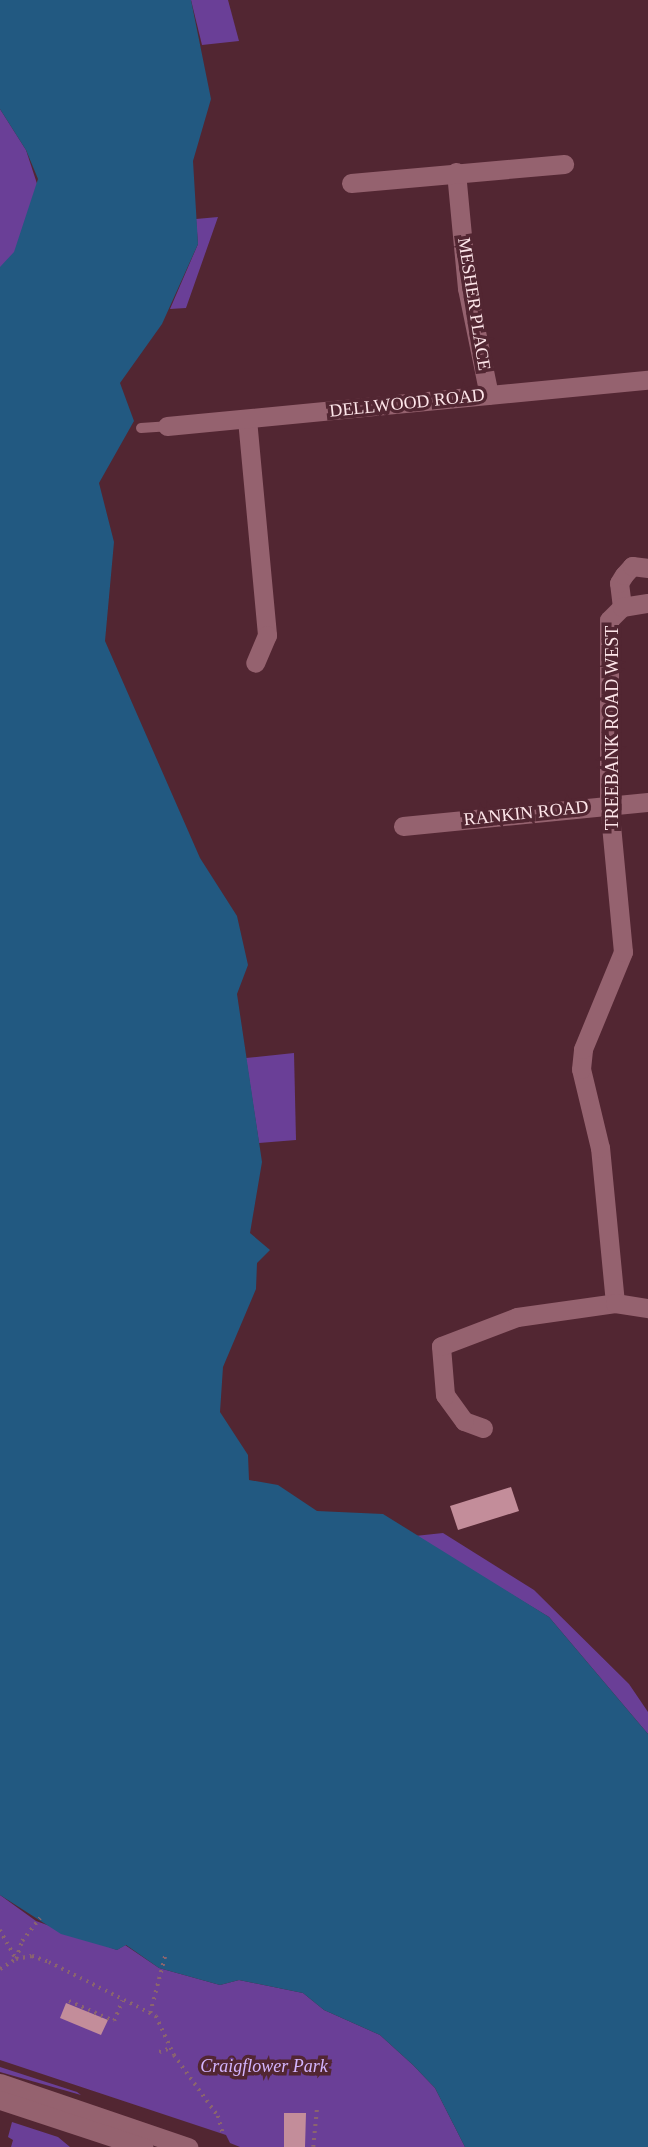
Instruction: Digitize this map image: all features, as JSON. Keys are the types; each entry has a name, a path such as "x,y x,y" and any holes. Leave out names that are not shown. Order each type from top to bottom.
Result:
{"street":[{"path":"351,183 564,164"},
{"name":"MESHER PLACE","path":"456,172 467,288 489,395"},
{"name":"DELLWOOD ROAD","path":"167,426 648,380"},
{"path":"247,419 267,635 255,663"},
{"name":"TREEBANK ROAD WEST","path":"622,607 619,583 624,575 632,566 648,568"},
{"name":"TREEBANK ROAD WEST","path":"615,1303 600,1148 581,1069 583,1049 623,951 609,805 609,620 622,607 648,603"},
{"name":"RANKIN ROAD","path":"404,826 648,802"},
{"path":"483,1428 464,1421 445,1395 441,1346 517,1317 615,1303 648,1308"},
{"path":"0,2083 188,2147"},
{"path":"0,2100 143,2147"}],"lane":[{"path":"141,428 167,426"}],"path":[{"path":"16,1959 22,1941 40,1918"},
{"path":"0,1930 16,1959"},
{"path":"0,1969 16,1959 32,1956 156,2015 171,2048 218,2116 223,2134"},
{"path":"150,2013 165,1956"},
{"path":"69,2001 114,2021 122,2001"},
{"path":"159,2052 171,2048"},
{"path":"313,2147 317,2106"}],"green space":[{"path":"191,0 228,0 239,41 202,45"},
{"path":"0,109 26,150 42,199 0,284"},
{"path":"218,217 186,308 170,309 198,244 196,219"},
{"path":"294,1053 296,1140 259,1143 246,1058"},
{"path":"443,1533 534,1590 629,1684 648,1712 648,1734 549,1617 415,1536"},
{"name":"Craigflower Park","path":"0,1895 36,1921 117,1950 125,1945 159,1968 220,1985 239,1980 303,1993 324,2010 380,2035 413,2065 435,2088 465,2147 240,2147 230,2143 226,2135 0,2060"},
{"path":"0,2067 77,2092 81,2095 0,2072"},
{"path":"12,2122 58,2137 70,2147 11,2147 13,2140 8,2137"}],"water":[{"path":"0,0 191,0 211,99 193,161 198,244 162,324 120,383 134,421 99,483 114,542 105,641 200,858 237,916 248,965 237,994 262,1162 250,1233 270,1250 257,1263 256,1289 223,1367 220,1412 248,1455 249,1480 278,1485 317,1511 383,1514 549,1617 648,1734 648,2147 465,2147 435,2088 413,2065 380,2035 324,2010 303,1993 239,1980 220,1985 159,1968 126,1945 117,1950 61,1934 0,1895 0,267 14,252 38,179 26,150 0,109"}],"building":[{"path":"511,1487 519,1511 458,1530 450,1506"},
{"path":"66,2003 108,2020 101,2035 60,2018"},
{"path":"284,2113 306,2113 305,2147 284,2147"}]}
